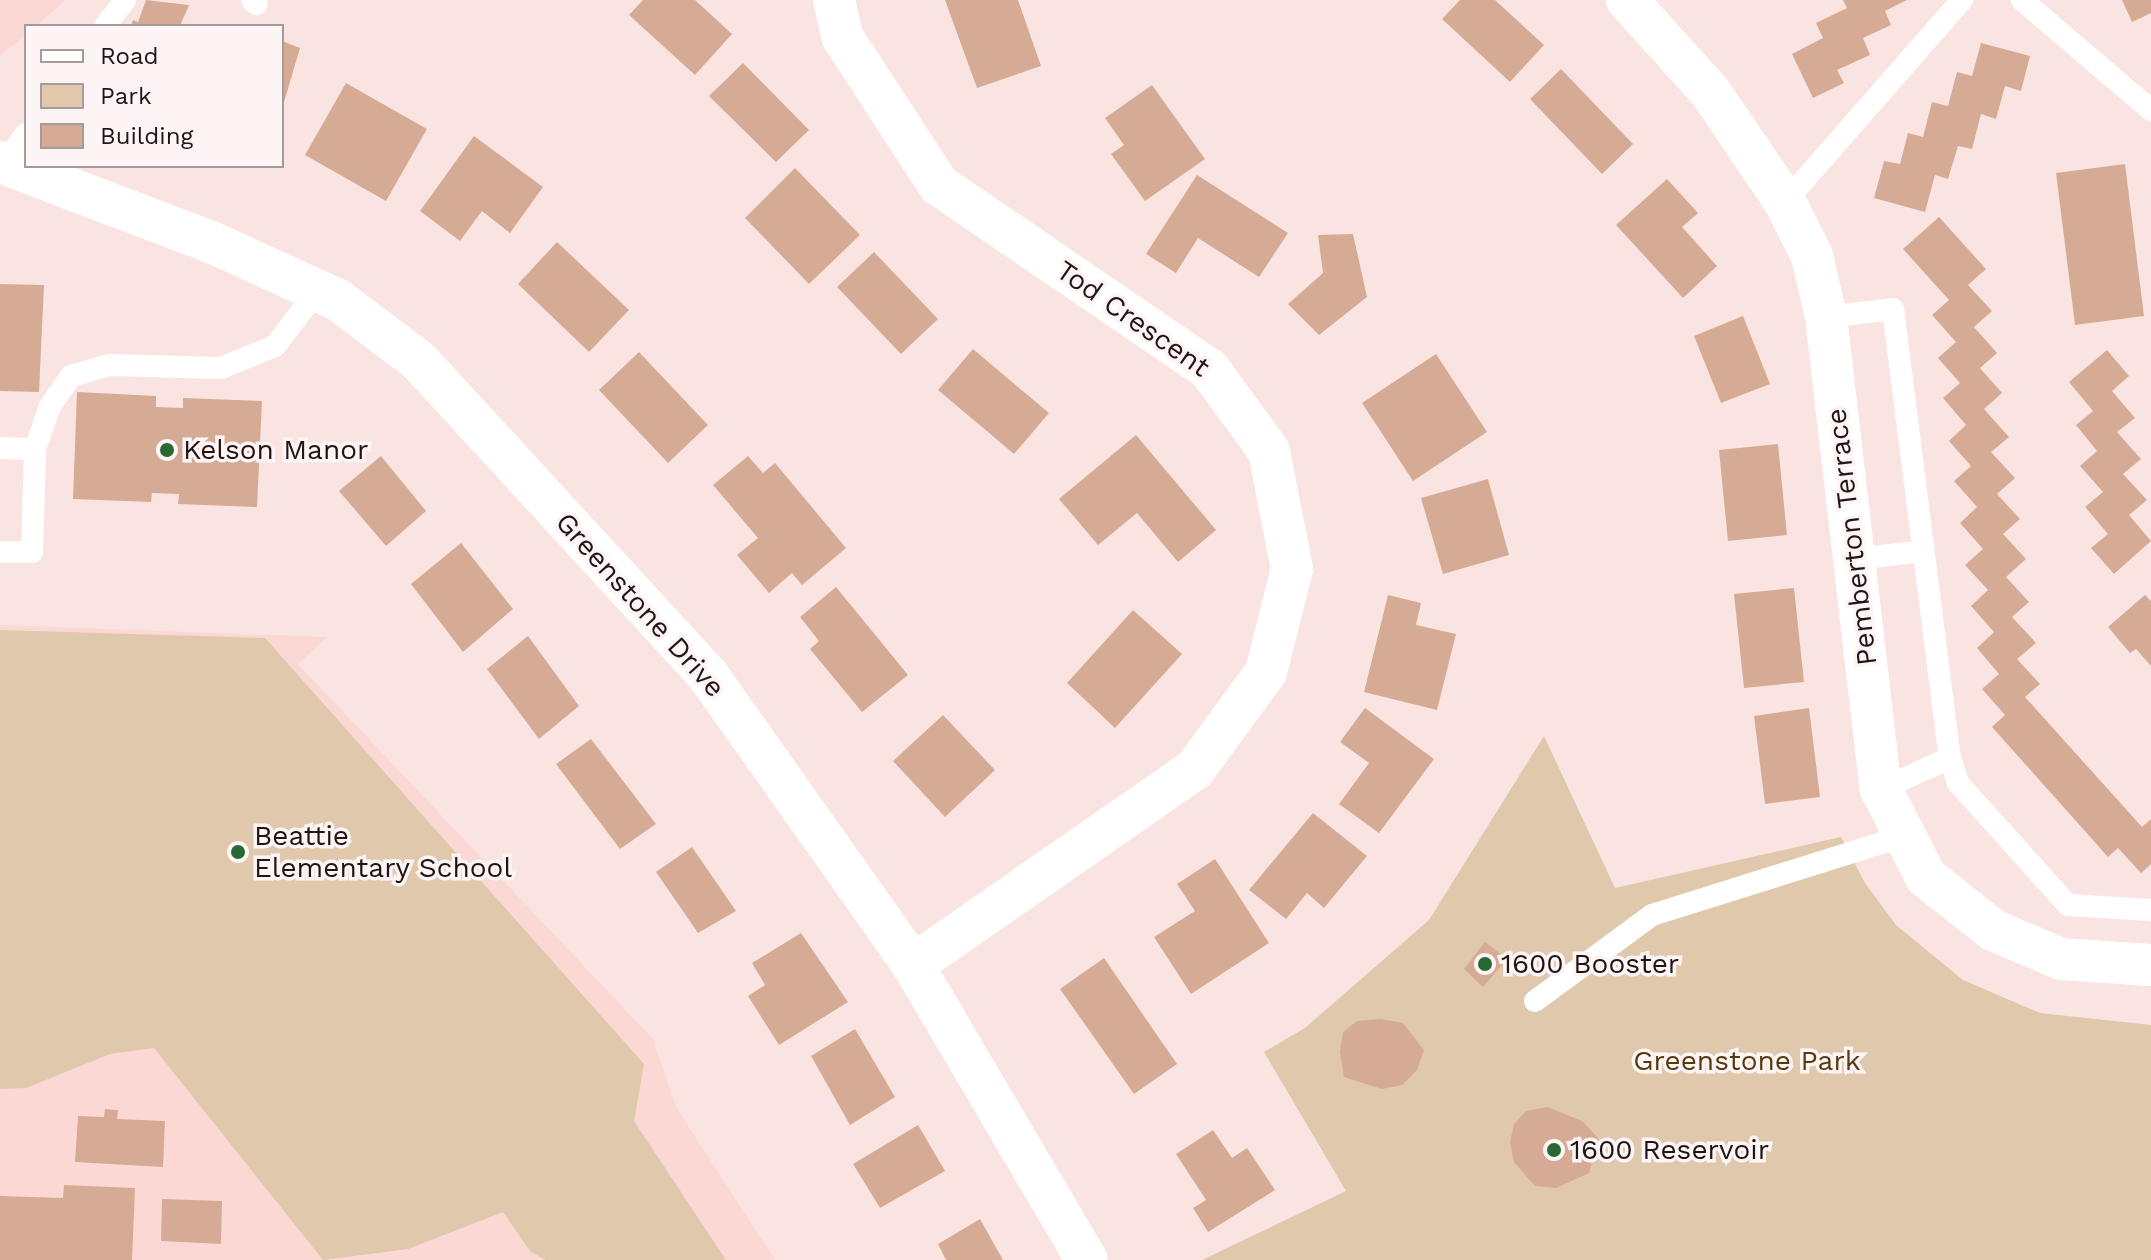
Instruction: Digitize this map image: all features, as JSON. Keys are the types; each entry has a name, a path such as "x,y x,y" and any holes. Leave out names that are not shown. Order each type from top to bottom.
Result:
{"street":[{"name":"Tod Crescent","path":"834,0 843,38 939,185 1209,369 1269,451 1292,569 1266,672 1195,769 913,965"},
{"name":"Pemberton Terrace","path":"1627,0 1711,93 1785,202 1812,256 1826,317 1881,789 1926,877 1993,930 2061,959 2151,965"},
{"name":"Greenstone Drive","path":"44,168 317,291 419,361 707,674 913,965 1087,1260"}],"lane":[{"path":"107,24 125,0"},
{"path":"1785,202 1962,0"},
{"path":"2022,0 2151,110"},
{"path":"0,552 32,552 35,449 50,406 71,376 109,365 221,368 275,346 317,291"},
{"path":"1826,317 1893,309 1950,758 1958,783 2068,905 2151,910"},
{"path":"0,448 35,449"},
{"path":"1855,559 1924,551"},
{"path":"1881,789 1950,758"},
{"path":"1535,1001 1652,915 1904,836"}],"shaded area":[{"path":"0,0 66,0 38,24 24,24 24,36 0,56"},
{"name":"Beattie Elementary School","path":"0,625 327,637 298,664 653,1039 676,1107 775,1260 0,1260"}],"green space":[{"name":"Beattie Elementary School","path":"0,630 265,638 644,1064 634,1121 726,1260 545,1260 530,1251 503,1212 408,1249 323,1260 154,1048 110,1054 26,1088 0,1089"},
{"name":"Greenstone Park","path":"1544,736 1615,888 1841,837 1865,883 1896,925 1963,980 2040,1013 2151,1025 2151,1260 1202,1260 1346,1191 1264,1052 1305,1028 1429,920"}],"building":[{"path":"146,0 189,5 181,24 132,24 133,20 138,22"},
{"path":"643,0 695,0 732,34 695,75 629,15"},
{"path":"945,0 1018,0 1041,66 977,88"},
{"path":"1460,0 1495,0 1544,45 1510,82 1442,19"},
{"path":"1843,0 1907,0 1885,11 1891,25 1863,38 1870,55 1837,70 1844,83 1813,98 1792,54 1823,38 1816,23 1847,8"},
{"path":"2122,0 2151,0 2151,13 2132,22"},
{"path":"284,42 300,48 284,102"},
{"path":"1981,43 2030,56 2021,91 2005,86 1996,119 1981,114 1972,149 1958,146 1948,179 1935,175 1925,212 1874,198 1884,161 1900,164 1908,133 1923,137 1932,102 1948,106 1957,72 1972,76"},
{"path":"743,63 809,130 776,162 709,96"},
{"path":"1561,69 1633,144 1602,174 1530,99"},
{"path":"346,83 427,129 386,201 305,155"},
{"path":"1152,85 1205,159 1145,201 1111,154 1124,145 1105,118"},
{"path":"474,136 543,187 510,233 482,211 460,241 420,211"},
{"path":"2125,164 2144,316 2075,325 2056,173"},
{"path":"795,168 860,235 809,284 745,218"},
{"path":"1197,175 1288,233 1259,277 1198,238 1176,273 1146,254"},
{"path":"1667,179 1698,213 1682,227 1717,266 1683,298 1616,225"},
{"path":"1939,217 1986,269 1968,285 1992,311 1974,327 1997,353 1980,368 2002,393 1984,409 2009,437 1991,452 2015,478 1997,494 2020,519 2003,534 2026,559 2006,577 2029,602 2012,617 2036,643 2017,659 2040,684 2025,697 2142,827 2151,819 2151,864 2141,873 2118,848 2108,857 1992,727 2005,715 1982,689 1999,674 1977,648 1994,632 1971,606 1988,590 1965,565 1983,549 1960,523 1977,507 1954,481 1971,466 1949,441 1966,425 1943,398 1960,383 1938,358 1956,342 1932,315 1949,300 1903,249"},
{"path":"1353,234 1367,297 1319,335 1288,304 1323,273 1318,235"},
{"path":"557,242 629,310 589,352 518,284"},
{"path":"874,252 938,319 901,354 837,287"},
{"path":"0,284 44,285 39,392 0,391"},
{"path":"1743,316 1770,384 1721,403 1694,336"},
{"path":"973,349 1049,413 1014,454 938,390"},
{"path":"2107,350 2129,376 2112,391 2135,418 2117,432 2141,459 2123,474 2147,500 2129,515 2151,541 2114,574 2091,548 2108,534 2085,507 2103,492 2080,466 2097,451 2076,425 2093,411 2069,382"},
{"path":"639,352 708,425 668,463 599,390"},
{"path":"1436,354 1487,432 1413,481 1362,403"},
{"name":"Kelson Manor","path":"77,392 156,396 156,407 183,408 183,398 262,401 257,507 178,504 179,494 152,493 151,502 73,499"},
{"path":"1136,435 1216,530 1178,562 1137,513 1098,545 1059,499"},
{"path":"1778,444 1787,535 1728,541 1719,450"},
{"path":"381,456 426,511 386,546 339,491"},
{"path":"748,456 763,473 775,463 846,548 802,585 792,573 769,593 737,555 758,538 713,485"},
{"path":"1488,479 1509,555 1443,574 1421,498"},
{"path":"461,543 513,609 463,652 411,584"},
{"path":"836,587 908,675 862,712 810,649 819,641 800,617"},
{"path":"1794,588 1804,682 1744,688 1734,594"},
{"path":"1388,595 1421,603 1416,625 1456,634 1437,710 1364,692"},
{"path":"2145,595 2151,601 2151,666 2136,649 2130,653 2108,627"},
{"path":"1133,610 1182,654 1115,728 1067,683"},
{"path":"528,636 579,706 539,739 487,669"},
{"path":"1365,708 1434,759 1379,833 1339,804 1369,763 1340,742"},
{"path":"1809,708 1820,797 1765,804 1754,716"},
{"path":"943,715 995,770 945,817 893,761"},
{"path":"591,739 656,824 620,849 556,764"},
{"path":"1313,813 1367,856 1324,908 1307,893 1286,919 1249,890"},
{"path":"692,847 736,911 698,933 656,872"},
{"path":"1215,859 1269,943 1191,994 1154,937 1195,911 1177,884"},
{"path":"801,933 848,1002 779,1045 748,996 765,985 752,963"},
{"name":"1600 Booster","path":"1485,942 1507,959 1483,987 1464,969"},
{"path":"1104,958 1177,1064 1134,1094 1060,989"},
{"path":"1381,1019 1403,1023 1424,1050 1417,1070 1402,1085 1382,1089 1344,1077 1340,1052 1343,1032 1357,1021"},
{"path":"855,1029 895,1097 850,1125 811,1056"},
{"name":"1600 Reservoir","path":"1547,1107 1582,1121 1598,1138 1589,1173 1556,1188 1535,1186 1514,1162 1510,1142 1514,1124 1526,1111"},
{"path":"105,1109 118,1110 117,1119 165,1121 163,1167 75,1162 78,1116 104,1117"},
{"path":"918,1125 945,1171 880,1208 853,1164"},
{"path":"1213,1130 1232,1158 1247,1148 1275,1190 1208,1232 1193,1208 1206,1200 1176,1154"},
{"path":"64,1185 135,1188 132,1260 0,1260 0,1196 63,1198"},
{"path":"162,1199 222,1201 221,1244 161,1241"},
{"path":"980,1219 1003,1260 946,1260 938,1244"}],"place":[{"name":"Kelson Manor","path":"167,450"},
{"name":"Beattie Elementary School","path":"238,852"},
{"name":"1600 Booster","path":"1485,964"},
{"name":"1600 Reservoir","path":"1554,1150"}]}
